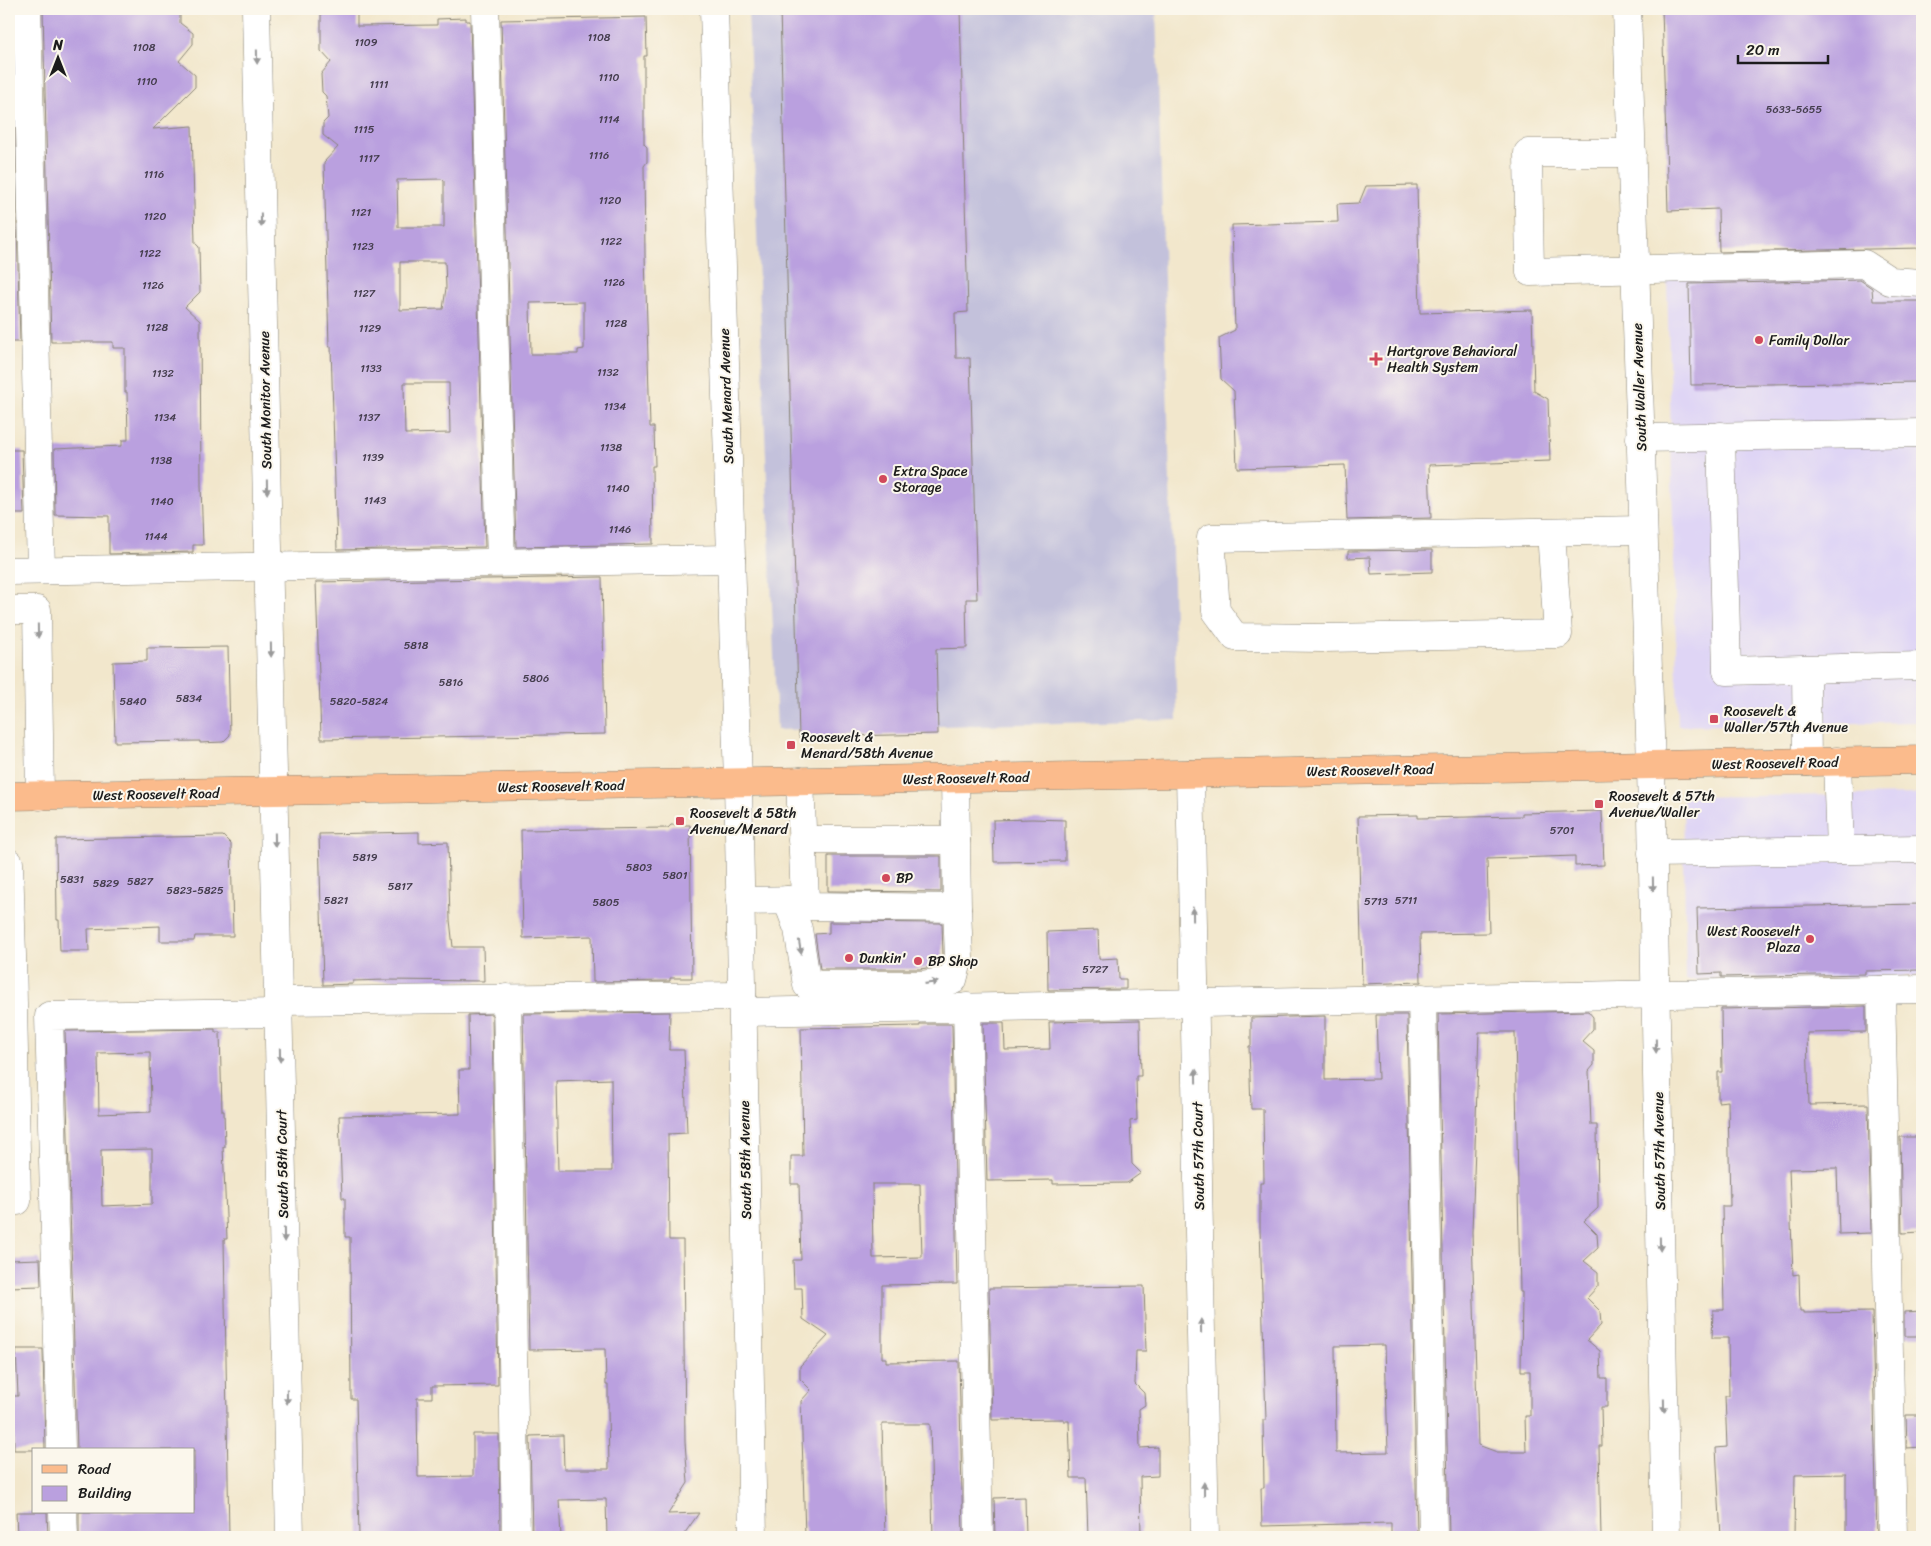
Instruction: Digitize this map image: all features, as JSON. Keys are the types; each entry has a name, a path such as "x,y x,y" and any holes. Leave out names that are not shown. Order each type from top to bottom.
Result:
{"main road":[{"name":"West Roosevelt Road","path":"9,796 1922,760"}],"street":[{"path":"27,9 41,570"},
{"name":"South Monitor Avenue","path":"256,9 274,791"},
{"path":"485,9 500,562"},
{"name":"South Menard Avenue","path":"714,9 738,782"},
{"name":"South Waller Avenue","path":"1627,9 1651,765"},
{"path":"1632,153 1528,153 1530,272 1864,264 1890,281 1922,283"},
{"path":"1640,438 1922,432"},
{"path":"1721,436 1726,671 1922,666"},
{"path":"1551,532 1558,634 1323,638 1236,637 1216,611 1210,538 1644,530"},
{"path":"9,571 731,559"},
{"path":"9,610 37,610 40,796"},
{"path":"1806,670 1807,762"},
{"path":"1837,761 1840,850"},
{"name":"South 57th Avenue","path":"1651,765 1666,1537"},
{"name":"South 57th Court","path":"1190,774 1205,1537"},
{"path":"800,781 802,840 796,900 798,929 807,984 921,984 952,980 959,957 956,778"},
{"name":"South 58th Avenue","path":"738,782 753,1537"},
{"name":"South 58th Court","path":"274,791 290,1537"},
{"path":"802,840 956,840"},
{"path":"1652,853 1922,849"},
{"path":"9,863 17,1201 9,1201"},
{"path":"740,901 796,900 809,906 957,908"},
{"path":"61,1448 49,1016 506,998 967,1007 1922,989"},
{"path":"1881,990 1893,1537"},
{"path":"506,998 516,1537"},
{"path":"1422,998 1433,1537"},
{"path":"967,1007 979,1537"},
{"path":"63,1514 64,1537"}],"shaded area":[{"path":"748,9 1156,9 1177,720 777,730"},
{"path":"1922,271 1922,722 1678,726 1667,277"},
{"name":"West Roosevelt Plaza","path":"1922,794 1922,976 1686,980 1683,797"}],"building":[{"path":"43,9 180,9 180,23 193,33 193,44 179,61 195,75 195,87 153,129 192,126 195,243 199,247 200,292 185,307 200,321 203,545 193,545 193,552 109,554 109,516 55,515 54,449 122,446 122,440 128,440 127,392 125,392 125,348 113,348 113,342 51,342"},
{"path":"321,9 357,9 357,26 437,25 437,19 466,18 466,21 470,21 485,547 337,550 324,162 338,147 323,135 323,123 328,118 326,96 322,92 321,74 331,62 321,51","holes":["442,179 444,181 444,227 398,227 397,180","400,262 445,262 446,288 443,309 400,310","404,383 449,383 450,433 405,434"]},
{"name":"Extra Space Storage","path":"780,9 960,9 968,312 955,313 956,358 970,358 977,599 966,599 967,648 936,649 938,734 799,737"},
{"path":"1662,9 1922,9 1922,248 1719,252 1718,209 1668,211"},
{"path":"646,17 647,56 644,56 644,144 647,147 647,162 644,166 645,255 650,427 654,427 655,466 652,466 653,544 516,547 501,20","holes":["584,302 584,349 578,350 578,354 531,354 530,303"]},
{"path":"9,69 13,69 20,342 9,342"},
{"name":"Hartgrove Behavioral Health System","path":"1417,185 1420,313 1532,310 1534,391 1548,399 1550,461 1429,465 1431,518 1347,520 1345,465 1237,468 1234,391 1221,379 1219,338 1235,330 1232,225 1338,222 1337,204 1359,203 1366,186"},
{"path":"1860,280 1872,288 1873,301 1922,301 1922,382 1691,385 1689,284"},
{"path":"9,450 22,450 24,514 9,514"},
{"path":"1432,550 1432,572 1371,574 1370,557 1348,558 1348,551"},
{"path":"602,577 605,734 321,739 316,582"},
{"path":"228,647 230,735 223,742 115,742 113,662 147,661 147,648"},
{"path":"1602,811 1604,865 1575,866 1575,856 1487,859 1489,933 1420,934 1421,982 1362,984 1358,816 1418,815 1418,818 1522,816 1522,813"},
{"path":"993,820 1065,820 1065,861 994,862"},
{"path":"671,825 690,825 692,978 670,978 670,981 593,982 592,936 523,938 521,830 668,828"},
{"path":"419,832 419,843 448,842 450,920 453,947 483,947 484,981 386,980 353,981 353,984 323,985 319,834"},
{"path":"223,836 231,844 233,936 195,936 194,941 160,941 160,926 88,929 89,951 60,951 59,920 57,920 56,839"},
{"name":"BP","path":"828,856 941,856 941,892 828,891"},
{"name":"West Roosevelt Plaza","path":"1922,904 1922,970 1865,971 1865,974 1721,977 1721,973 1699,974 1697,908"},
{"path":"829,922 942,923 943,955 940,966 920,969 820,969 815,934 829,933"},
{"path":"1098,930 1099,959 1118,958 1119,979 1126,979 1126,989 1048,990 1047,932"},
{"path":"1866,1006 1866,1032 1807,1033 1809,1105 1868,1104 1871,1233 1839,1234 1837,1168 1789,1169 1793,1275 1799,1274 1800,1311 1804,1311 1804,1313 1872,1312 1877,1537 1846,1537 1846,1474 1795,1475 1794,1537 1721,1537 1716,1448 1727,1447 1725,1396 1729,1396 1728,1338 1712,1338 1713,1310 1724,1310 1722,1206 1730,1206 1728,1101 1718,1102 1718,1072 1722,1072 1721,1009"},
{"path":"1588,1011 1593,1017 1593,1029 1582,1041 1594,1051 1594,1065 1589,1071 1591,1125 1597,1125 1598,1208 1584,1221 1597,1234 1598,1248 1584,1261 1598,1272 1598,1286 1587,1298 1600,1311 1601,1325 1587,1340 1600,1351 1601,1378 1607,1378 1607,1407 1601,1407 1602,1446 1599,1446 1601,1537 1449,1537 1438,1014","holes":["1479,1032 1515,1032 1520,1292 1522,1292 1521,1371 1530,1371 1530,1416 1525,1416 1526,1452 1497,1452 1478,1445 1472,1232"]},
{"path":"670,1012 669,1050 684,1050 687,1133 668,1134 669,1240 683,1240 685,1442 688,1483 668,1514 699,1513 682,1537 607,1537 606,1499 559,1500 561,1537 532,1537 530,1436 563,1435 564,1469 609,1469 608,1385 606,1385 605,1349 529,1350 523,1014","holes":["611,1079 612,1171 558,1171 556,1081"]},
{"path":"492,1014 498,1385 432,1386 432,1398 417,1398 418,1477 473,1476 473,1434 499,1434 500,1537 359,1537 356,1399 351,1399 350,1237 345,1237 345,1198 342,1198 339,1116 460,1114 459,1070 469,1070 468,1015"},
{"path":"1376,1015 1407,1015 1417,1536 1391,1536 1391,1523 1262,1526 1261,1488 1264,1488 1263,1420 1266,1420 1260,1229 1260,1183 1264,1183 1263,1109 1251,1109 1249,1046 1251,1046 1251,1018 1325,1016 1325,1080 1378,1079","holes":["1385,1345 1388,1452 1336,1453 1335,1346"]},
{"path":"1140,1020 1141,1076 1136,1076 1137,1120 1130,1121 1132,1164 1141,1173 1127,1183 1053,1184 1053,1180 987,1181 983,1023 1004,1023 1005,1050 1050,1049 1049,1022"},
{"path":"920,1024 952,1024 957,1284 882,1285 882,1358 886,1358 886,1362 959,1361 963,1537 933,1537 930,1424 882,1424 885,1537 805,1537 801,1401 811,1390 800,1379 800,1366 828,1336 803,1319 802,1288 794,1288 793,1260 801,1260 799,1184 791,1184 791,1156 803,1156 801,1028 920,1026","holes":["872,1184 920,1184 922,1257 873,1258"]},
{"path":"215,1029 215,1032 220,1032 225,1147 223,1147 227,1239 224,1239 229,1537 79,1537 79,1514 195,1514 195,1448 77,1448 65,1031","holes":["150,1052 151,1112 99,1114 98,1053","152,1149 152,1204 102,1206 101,1150"]},
{"path":"1900,1137 1922,1137 1922,1232 1902,1233"},
{"path":"40,1259 41,1286 9,1287 9,1260"},
{"path":"1144,1286 1146,1351 1136,1351 1135,1384 1144,1393 1145,1405 1139,1409 1140,1448 1158,1447 1158,1476 1140,1477 1141,1537 1088,1537 1086,1478 1071,1478 1069,1421 1064,1421 1064,1419 992,1420 989,1288"},
{"path":"1922,1311 1922,1336 1904,1336 1904,1312"},
{"path":"16,1349 43,1349 45,1448 14,1450 13,1396 18,1396"},
{"path":"1906,1415 1922,1415 1922,1447 1907,1448"},
{"path":"1025,1497 1026,1537 995,1537 994,1498"},
{"path":"16,1512 47,1514 48,1537 17,1537"}],"place":[{"name":"Family Dollar","path":"1759,340"},
{"name":"Hartgrove Behavioral Health System","path":"1376,359"},
{"name":"Extra Space Storage","path":"883,479"},
{"name":"Roosevelt & Waller/57th Avenue","path":"1714,719"},
{"name":"Roosevelt & Menard/58th Avenue","path":"791,745"},
{"name":"Roosevelt & 57th Avenue/Waller","path":"1599,804"},
{"name":"Roosevelt & 58th Avenue/Menard","path":"680,821"},
{"name":"BP","path":"886,878"},
{"name":"West Roosevelt Plaza","path":"1810,939"},
{"name":"Dunkin'","path":"849,958"},
{"name":"BP Shop","path":"918,961"}]}
